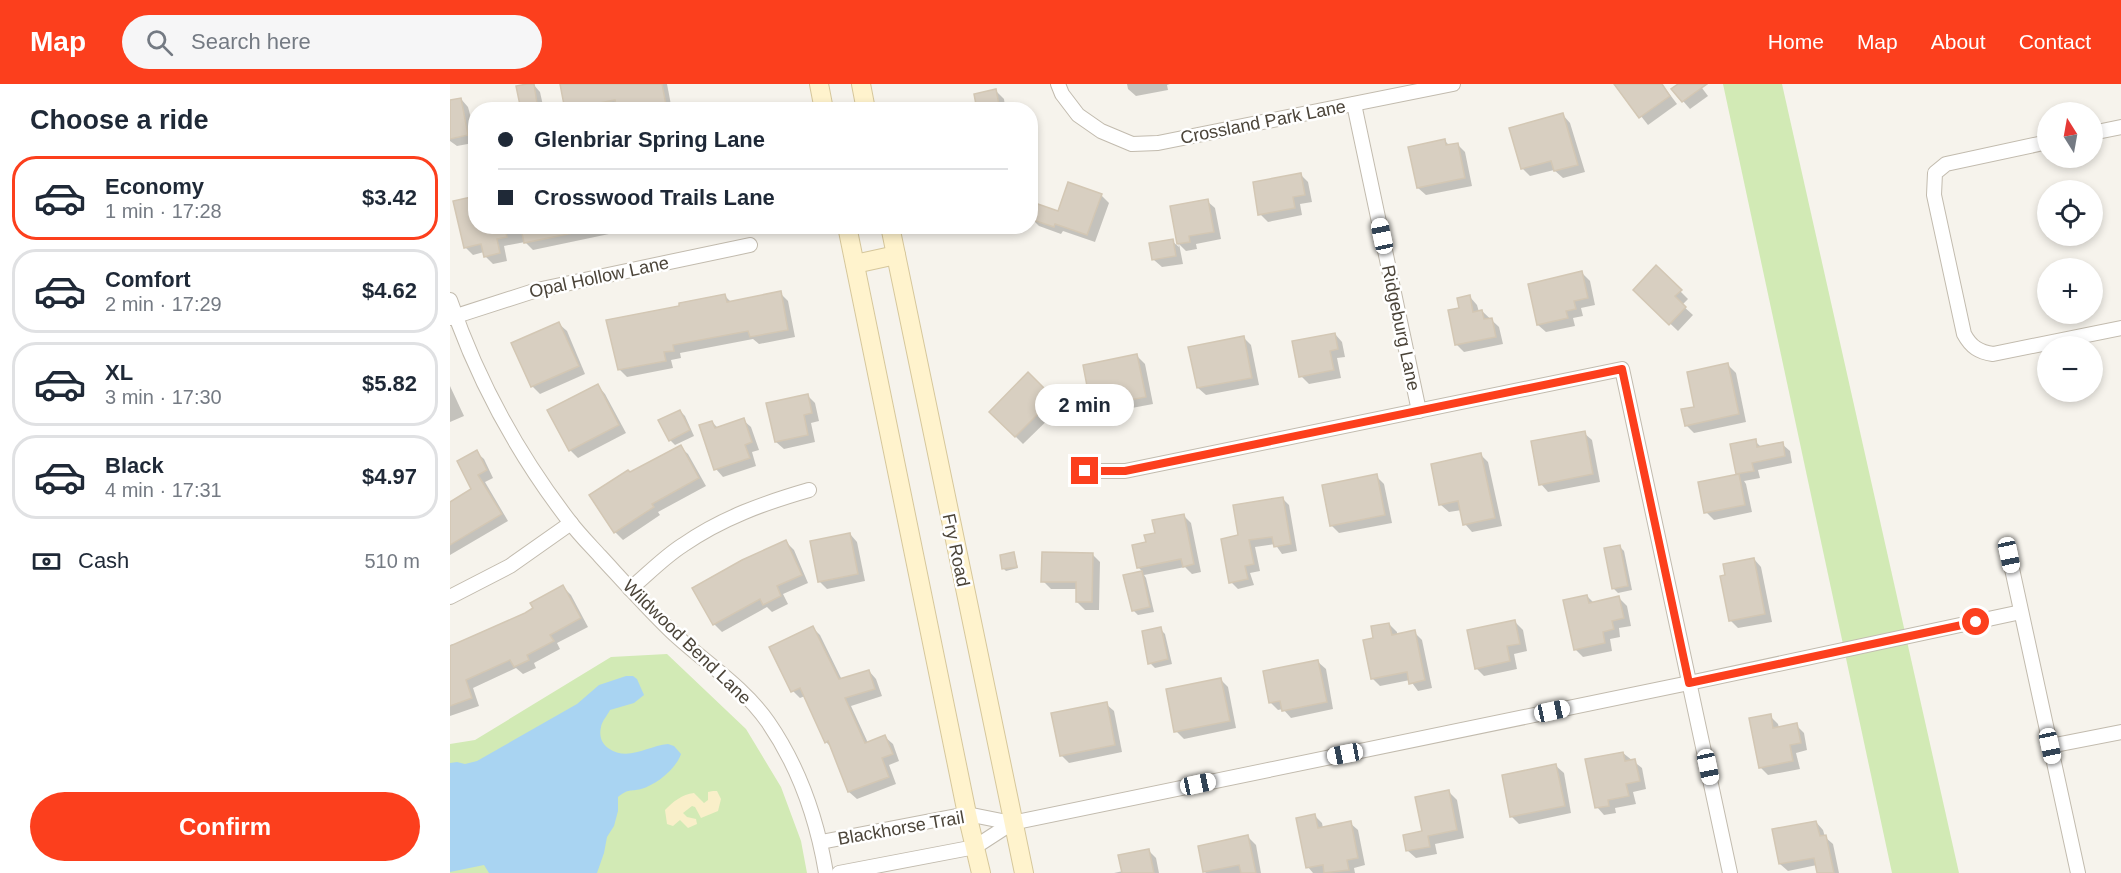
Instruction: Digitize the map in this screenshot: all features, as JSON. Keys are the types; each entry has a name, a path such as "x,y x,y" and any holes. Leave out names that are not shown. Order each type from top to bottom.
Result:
{"main road":[{"path":"819,84 822,102"},
{"path":"861,84 864,102"},
{"path":"849,234 967,814 981,873"},
{"name":"Fry Road","path":"892,234 1024,873"},
{"path":"855,264 896,255"}],"street":[{"name":"Crossland Park Lane","path":"1058,84 1062,94 1078,114 1101,131 1132,144 1158,143 1454,84"},
{"name":"Ridgeburg Lane","path":"1354,104 1419,411"},
{"path":"2103,131 2121,127"},
{"path":"2037,144 1946,164 1935,173 1934,195 1965,334 1974,348 1983,353 1993,354 2121,328"},
{"name":"Opal Hollow Lane","path":"453,317 537,290 750,245"},
{"name":"Wildwood Bend Lane","path":"450,300 453,317 497,408 528,461 571,523 630,589 673,632 734,684 767,720 790,757 807,798 821,842 826,873"},
{"path":"1085,471 1125,471 1622,369 1730,873"},
{"path":"630,589 681,546 716,524 758,505 809,490"},
{"path":"450,597 510,566 571,523"},
{"path":"2009,555 2078,873"},
{"path":"1012,822 1689,683 2021,612"},
{"path":"2050,746 2121,732"},
{"name":"Blackhorse Trail","path":"821,842 967,814 1012,822"},
{"name":"Blackhorse Trail","path":"839,873 975,847 1012,822"}],"green space":[{"path":"1723,84 1782,84 1959,873 1892,873"},
{"path":"667,654 746,729 781,787 801,841 807,873 450,873 450,744 475,740 611,657"}],"sand":[{"path":"717,791 721,799 718,811 701,818 692,806 683,813 687,817 696,819 697,824 688,828 680,820 673,826 667,824 665,810 678,799 694,793 704,803 708,800 708,792"}],"water":[{"path":"633,676 637,679 644,695 634,703 610,710 601,727 600,736 604,744 615,752 623,754 668,744 674,746 681,754 670,771 659,780 647,787 627,791 618,797 618,811 614,826 607,837 597,873 489,873 484,865 450,872 450,763 465,764 477,761 577,704 599,685"}],"building":[{"path":"534,84 537,102 519,102 516,86"},
{"path":"560,84 662,84 665,102 615,102 615,100 563,102"},
{"path":"1614,84 1662,84 1670,96 1639,118"},
{"path":"1678,84 1707,84 1682,102 1671,89"},
{"path":"996,89 998,102 976,102 974,94"},
{"path":"461,98 468,135 450,139 450,100"},
{"path":"1563,113 1578,165 1554,171 1551,161 1521,169 1509,128"},
{"path":"1445,139 1446,145 1458,143 1465,178 1417,188 1408,147"},
{"path":"1301,173 1305,195 1293,197 1295,208 1258,215 1253,182"},
{"path":"1068,182 1102,194 1087,235 1055,224 1054,227 1038,222 1038,204 1058,211"},
{"path":"468,198 468,234 506,234 507,237 497,239 500,253 484,257 481,244 464,248 453,201"},
{"path":"1208,199 1214,232 1189,236 1190,242 1177,244 1170,206"},
{"path":"522,234 568,234 524,243"},
{"path":"1173,239 1176,256 1152,260 1149,243"},
{"path":"1656,265 1682,290 1675,296 1686,307 1669,325 1633,290"},
{"path":"1582,271 1588,298 1574,301 1576,309 1566,311 1568,318 1537,325 1528,284"},
{"path":"781,291 788,330 750,337 748,331 673,345 674,351 664,352 666,361 618,370 606,320 679,306 679,303 725,294 727,302"},
{"path":"1470,295 1473,312 1482,310 1484,319 1492,318 1496,337 1455,345 1448,310 1459,308 1457,298"},
{"path":"559,322 579,366 531,387 511,343"},
{"path":"1335,333 1338,349 1330,351 1334,370 1299,377 1292,341"},
{"path":"1244,336 1252,378 1197,388 1188,347"},
{"path":"1137,354 1146,397 1091,407 1083,365"},
{"path":"1728,363 1739,414 1685,426 1681,409 1694,407 1687,372"},
{"path":"1028,372 1054,398 1015,437 989,412"},
{"path":"598,384 619,425 569,451 547,410"},
{"path":"808,394 812,413 804,415 808,435 775,442 766,403"},
{"path":"680,410 690,430 669,441 658,420"},
{"path":"744,418 752,442 745,445 750,458 714,470 699,425 712,421 715,428"},
{"path":"1585,431 1593,474 1539,485 1531,441"},
{"path":"1756,439 1757,447 1783,442 1785,456 1752,463 1754,471 1736,474 1730,444"},
{"path":"681,445 699,478 652,504 654,507 614,533 589,495 628,470 630,472"},
{"path":"477,450 487,470 478,475 502,514 450,545 450,502 471,489 457,461"},
{"path":"1481,453 1495,518 1463,525 1458,501 1439,505 1431,464"},
{"path":"1377,474 1385,515 1330,526 1322,485"},
{"path":"1739,474 1745,505 1704,513 1698,482"},
{"path":"1283,497 1291,544 1274,547 1272,537 1249,540 1254,564 1245,566 1248,579 1229,583 1221,539 1238,535 1233,505"},
{"path":"1184,514 1194,564 1183,567 1181,559 1137,568 1132,545 1146,542 1144,535 1155,533 1152,520"},
{"path":"850,533 858,574 818,582 810,541"},
{"path":"786,540 802,575 777,586 781,596 763,605 760,599 713,625 692,588 742,560"},
{"path":"1620,545 1628,586 1612,589 1604,548"},
{"path":"1014,552 1017,567 1002,569 1000,555"},
{"path":"1042,552 1093,553 1092,602 1076,602 1076,582 1041,582"},
{"path":"1754,558 1765,614 1729,621 1720,576 1725,575 1723,564"},
{"path":"1142,571 1150,607 1132,611 1123,575"},
{"path":"563,585 581,618 550,635 554,641 527,655 529,660 514,667 510,660 466,680 472,698 450,706 450,646 525,613 533,608 530,603"},
{"path":"1587,595 1589,603 1619,596 1624,618 1612,621 1614,629 1603,632 1605,643 1574,650 1563,600"},
{"path":"1515,620 1520,644 1507,646 1510,661 1475,669 1467,630"},
{"path":"1389,623 1392,635 1415,630 1425,680 1409,684 1407,672 1371,679 1363,640 1373,638 1371,626"},
{"path":"813,626 839,679 869,670 875,689 845,698 865,743 885,735 893,754 882,758 889,777 848,792 828,741 825,743 800,688 791,692 769,647"},
{"path":"1161,627 1168,659 1148,664 1142,631"},
{"path":"1318,660 1327,702 1282,711 1280,701 1269,703 1263,671"},
{"path":"1221,678 1230,721 1174,732 1166,689"},
{"path":"1107,702 1115,745 1060,756 1051,713"},
{"path":"1771,714 1773,728 1797,723 1801,743 1790,745 1793,761 1759,768 1749,718"},
{"path":"1623,752 1625,761 1635,759 1640,781 1626,784 1629,796 1608,800 1609,806 1595,808 1585,759"},
{"path":"1556,764 1565,806 1510,817 1502,775"},
{"path":"1449,790 1457,830 1428,836 1430,847 1406,851 1403,835 1422,831 1415,797"},
{"path":"1315,814 1318,828 1351,821 1358,858 1347,860 1349,870 1324,873 1323,865 1306,868 1296,818"},
{"path":"1816,821 1820,836 1826,835 1834,873 1817,873 1814,858 1779,864 1772,829"},
{"path":"1248,835 1256,873 1241,873 1239,865 1203,872 1198,846"},
{"path":"1149,849 1154,873 1122,873 1118,855"}],"route":[{"path":"1085,471 1125,471 1622,369 1689,683 1976,622"}]}
